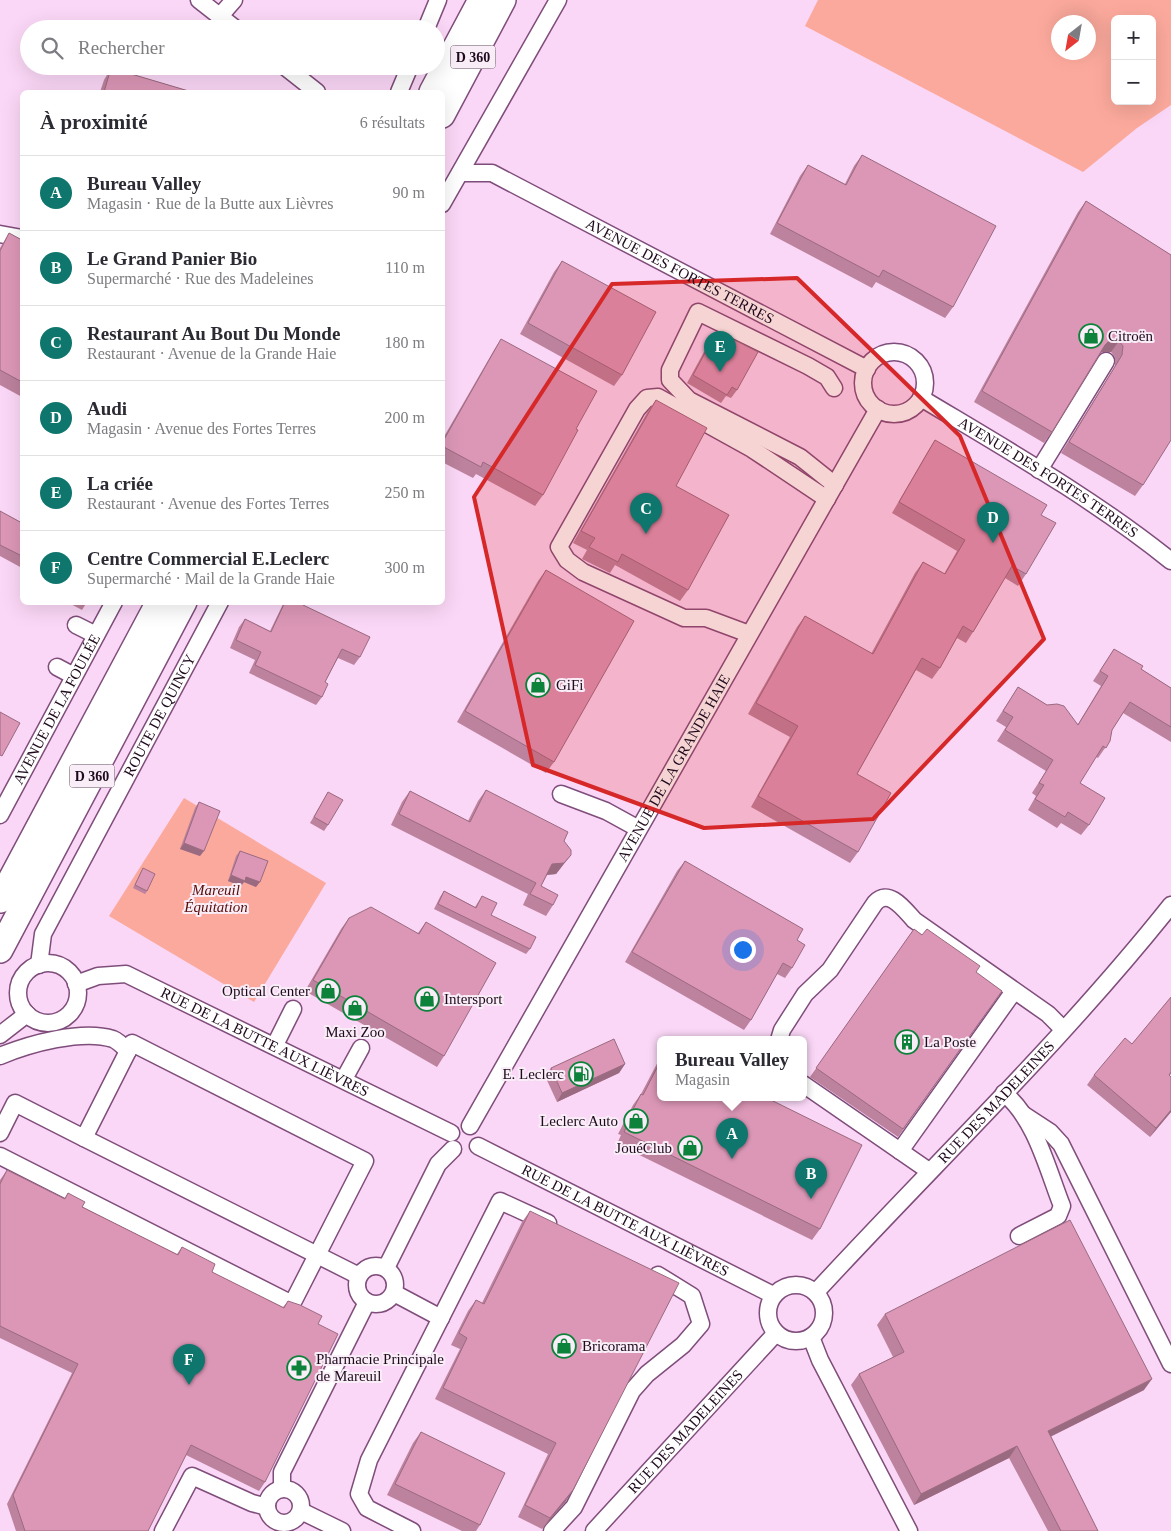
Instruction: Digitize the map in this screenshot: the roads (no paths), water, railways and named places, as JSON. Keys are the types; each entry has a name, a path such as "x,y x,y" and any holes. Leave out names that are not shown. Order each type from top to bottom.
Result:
{"highway":[{"name":"D 360","path":"445,68 481,0"},
{"name":"D 360","path":"445,109 504,0"},
{"name":"D 360","path":"433,90 441,75"},
{"name":"D 360","path":"0,900 157,605"},
{"name":"D 360","path":"0,950 182,605"}],"street":[{"path":"198,0 225,20"},
{"path":"220,16 234,0"},
{"path":"430,20 438,0"},
{"path":"445,199 558,0"},
{"path":"295,75 314,90"},
{"path":"399,90 406,75"},
{"name":"AVENUE DES FORTES TERRES","path":"473,148 480,153 492,172"},
{"name":"AVENUE DES FORTES TERRES","path":"460,173 492,172 867,369"},
{"path":"0,234 20,238"},
{"path":"712,287 670,370 670,380 689,400 800,457 831,492"},
{"path":"698,312 808,366 827,377 834,388"},
{"path":"890,353 909,356 917,362 925,379 922,398 915,406 897,414 878,409 866,396 864,386 867,369 873,361 890,353"},
{"path":"1039,470 1106,361"},
{"path":"749,634 706,618 684,618 583,572 567,560 559,547 637,409 647,398 658,398 831,492"},
{"name":"AVENUE DES FORTES TERRES","path":"922,398 1039,470 1136,533 1171,561"},
{"name":"AVENUE DE LA GRANDE HAIE","path":"470,1126 878,409"},
{"name":"AVENUE DE LA FOULÉE","path":"1,810 112,605"},
{"name":"ROUTE DE QUINCY","path":"38,965 43,934 218,605"},
{"path":"76,625 96,635"},
{"path":"57,667 74,676"},
{"path":"561,794 606,811 638,828"},
{"path":"780,1036 782,1030 805,994 830,970 880,898 886,897 898,902 914,920 1048,1014 1063,1029"},
{"name":"RUE DES MADELEINES","path":"816,1292 1063,1029 1144,939 1171,905"},
{"path":"48,963 66,969 76,984 76,1003 64,1018 44,1022 35,1020 27,1014 18,996 23,976 38,965 48,963"},
{"name":"RUE DE LA BUTTE AUX LIÈVRES","path":"76,984 98,976 126,974 451,1133"},
{"path":"900,1150 1014,991"},
{"path":"274,1045 294,1010"},
{"path":"0,1035 27,1014"},
{"path":"0,1056 22,1047 74,1037 94,1036 114,1040 128,1051"},
{"path":"0,1156 292,1304 365,1160 132,1043 84,1138"},
{"path":"344,1079 361,1048"},
{"path":"807,1087 929,1171"},
{"path":"1004,1093 1016,1104 1030,1124 1062,1206 1058,1216 1020,1236"},
{"path":"0,1133 15,1103 359,1276"},
{"path":"1024,1115 1050,1132 1061,1144 1171,1364"},
{"path":"457,1126 470,1126 478,1132 478,1146 472,1153 462,1154 453,1149 450,1141 451,1133 457,1126"},
{"name":"RUE DE LA BUTTE AUX LIÈVRES","path":"478,1146 774,1295"},
{"path":"386,1268 438,1164 453,1149"},
{"path":"402,1529 368,1508 359,1494 369,1460 500,1201 562,1230"},
{"path":"380,1266 386,1268 395,1282 394,1293 382,1303 367,1302 362,1298 357,1288 359,1276 368,1267 380,1266"},
{"path":"552,1531 574,1507 632,1391 647,1374 682,1345 700,1324 692,1296 667,1279 641,1267"},
{"path":"789,1285 808,1287 816,1292 821,1299 824,1316 817,1332 811,1337 793,1341 776,1334 768,1319 769,1302 774,1295 789,1285"},
{"path":"394,1293 441,1318"},
{"path":"282,1489 282,1472 367,1302"},
{"name":"RUE DES MADELEINES","path":"594,1531 776,1334"},
{"path":"811,1337 820,1360 910,1531"},
{"path":"163,1531 192,1476 252,1503 267,1507"},
{"path":"282,1489 288,1489 298,1495 302,1506 301,1511 294,1520 282,1523 272,1518 267,1507 273,1493 282,1489"},
{"path":"301,1511 342,1531"}],"place":[{"name":"Citroën","path":"1091,336"},
{"name":"La criée","path":"720,372"},
{"name":"Restaurant Au Bout Du Monde","path":"646,534"},
{"name":"Audi","path":"993,543"},
{"name":"GiFi","path":"538,685"},
{"name":"Optical Center","path":"328,991"},
{"name":"Intersport","path":"427,999"},
{"name":"Maxi Zoo","path":"355,1008"},
{"name":"La Poste","path":"907,1042"},
{"name":"E. Leclerc","path":"581,1074"},
{"name":"Leclerc Auto","path":"636,1121"},
{"name":"JouéClub","path":"690,1148"},
{"name":"Bureau Valley","path":"732,1159"},
{"name":"Le Grand Panier Bio","path":"811,1199"},
{"name":"Bricorama","path":"564,1346"},
{"name":"Pharmacie Principale de Mareuil","path":"299,1368"},
{"name":"Centre Commercial E.Leclerc","path":"189,1385"}],"park label":[{"name":"Mareuil Équitation","path":"216,898"}]}
